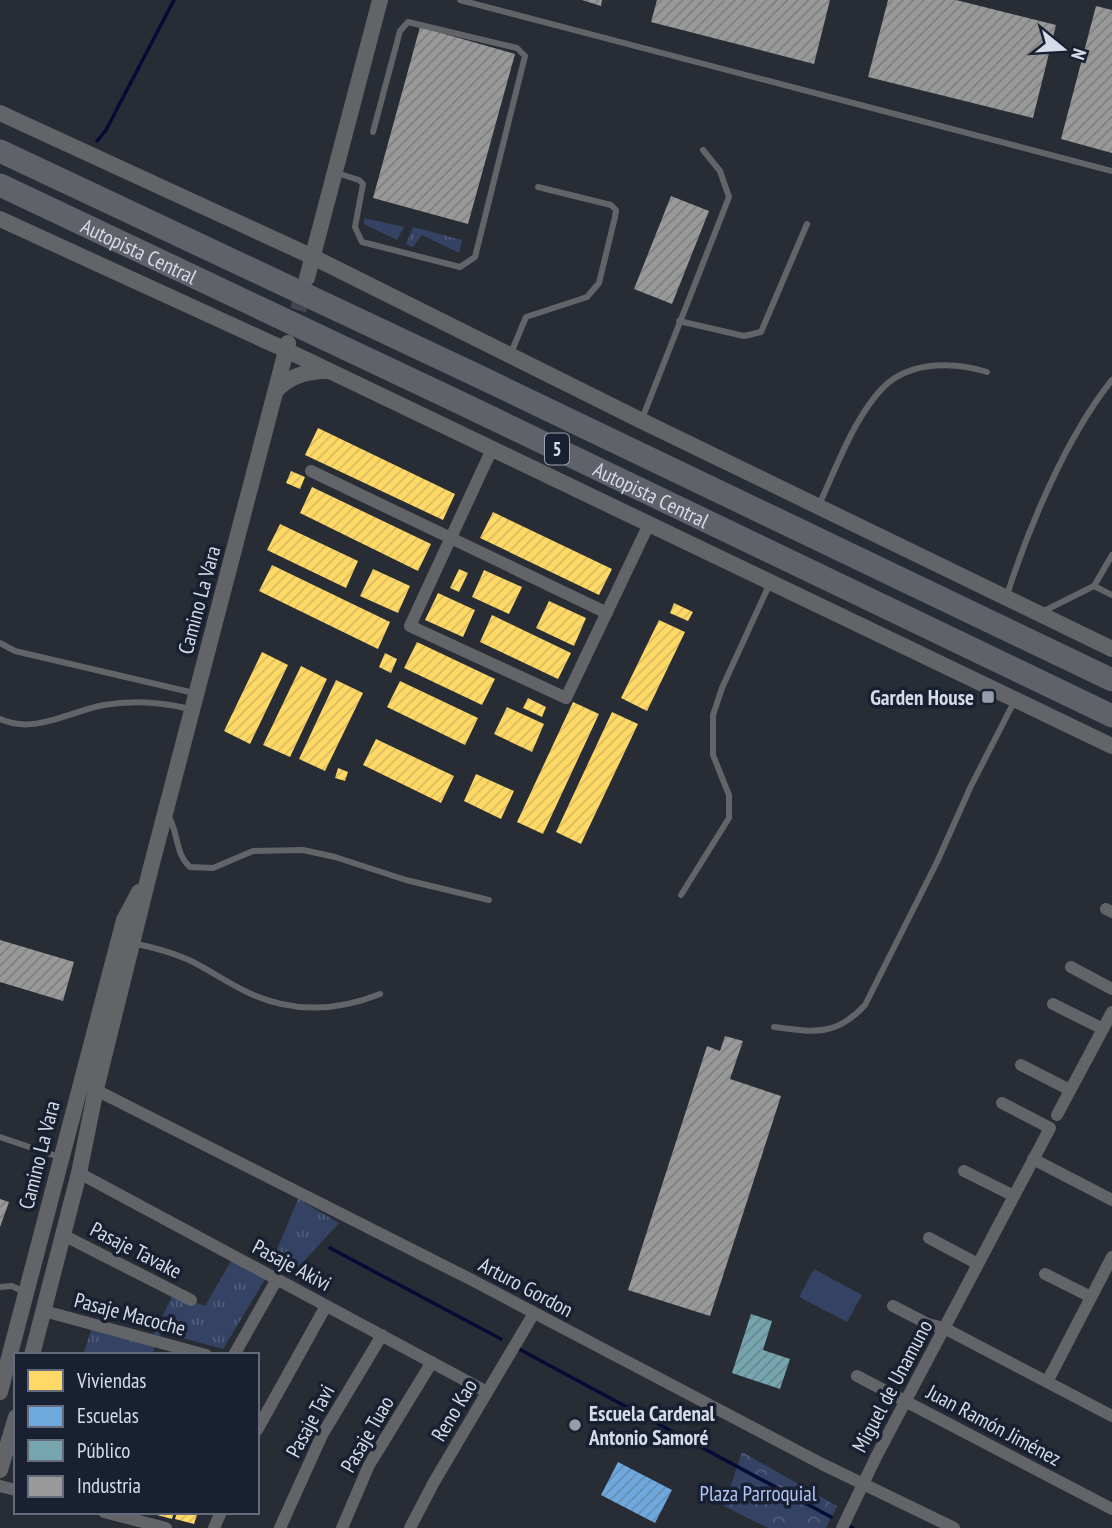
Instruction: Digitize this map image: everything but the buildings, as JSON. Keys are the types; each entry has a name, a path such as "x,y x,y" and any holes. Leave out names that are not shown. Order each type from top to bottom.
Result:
{"highway":[{"name":"Autopista Central","path":"0,151 478,376 1112,680"},
{"name":"Autopista Central","path":"0,185 1112,716"}],"street":[{"path":"307,278 380,0"},
{"path":"0,113 313,257 642,421 1112,649"},
{"path":"0,219 287,346 329,371 1112,746"},
{"name":"Camino La Vara","path":"33,1353 79,1173 96,1089 150,871 287,346"},
{"path":"274,394 293,377 309,372 329,371"},
{"path":"492,449 410,626 566,698 649,524"},
{"path":"311,471 607,613"},
{"name":"Camino La Vara","path":"0,1392 124,920 150,871"},
{"path":"1071,967 1112,989"},
{"path":"1053,1004 1107,1027"},
{"path":"1057,1115 1107,1027 1112,1012"},
{"path":"1021,1065 1070,1090"},
{"name":"Arturo Gordon","path":"80,1081 822,1464 954,1528"},
{"name":"Miguel de Unamuno","path":"842,1528 905,1401 1050,1128 1002,1103"},
{"path":"1033,1159 1112,1200"},
{"path":"964,1171 1014,1196"},
{"name":"Pasaje Akivi","path":"79,1173 487,1392"},
{"name":"Pasaje Tavake","path":"63,1235 191,1300"},
{"path":"929,1238 978,1264"},
{"path":"1047,1382 1112,1257"},
{"path":"1045,1274 1091,1297"},
{"path":"235,1353 276,1279"},
{"path":"26,1292 46,1304"},
{"name":"Pasaje Macoche","path":"46,1304 200,1353"},
{"path":"259,1425 326,1306"},
{"path":"893,1306 928,1324 944,1328 1112,1416"},
{"name":"Reno Kao","path":"410,1528 534,1313"},
{"name":"Pasaje Tavi","path":"280,1528 321,1435 382,1335"},
{"name":"Pasaje Tuao","path":"342,1528 369,1465 432,1362"},
{"name":"Juan Ramón Jiménez","path":"857,1376 1112,1509"},
{"path":"0,1470 14,1425"},
{"path":"112,1514 166,1528"}],"lane":[{"path":"460,0 1112,171"},
{"path":"335,173 359,180 363,184 355,227 362,242 460,267 467,264 475,257 525,56 517,48 408,22 400,31 373,132"},
{"path":"642,421 729,197 720,171 703,150"},
{"path":"510,355 526,317 587,297 599,283 615,217 611,205 538,187"},
{"path":"679,321 744,337 761,332 807,224"},
{"path":"819,505 852,433 888,383 912,371 937,365 962,366 986,372"},
{"path":"1007,597 1026,542 1069,447 1094,404 1112,380"},
{"path":"1040,613 1094,586 1112,555"},
{"path":"681,895 729,818 729,795 713,755 713,715 722,688 771,581"},
{"path":"1094,586 1112,594"},
{"path":"0,643 15,651 196,693"},
{"path":"774,1027 827,1031 848,1021 865,1005 1016,699"},
{"path":"0,719 14,724 32,725 91,708 122,703 157,703 192,709"},
{"path":"166,812 177,833 181,856 190,867 213,868 253,850 303,850 335,857 406,880 489,900"},
{"path":"132,943 188,960 246,992 287,1006 340,1006 380,994"},
{"path":"0,1137 61,1158"},
{"path":"0,1287 12,1286 26,1292"}],"green space":[{"path":"364,218 404,227 397,240 364,224"},
{"path":"413,227 462,240 459,253 422,235 413,247 406,244"},
{"path":"298,1199 339,1223 296,1270 273,1259"},
{"path":"231,1261 267,1276 223,1349 161,1332 153,1353 84,1353 92,1327 151,1340 173,1294 205,1306"},
{"path":"814,1269 862,1295 847,1322 799,1297"},
{"name":"Plaza Parroquial","path":"742,1452 837,1506 826,1528 768,1528 724,1506"}],"waterway":[{"path":"97,141 106,130 174,0"},
{"path":"330,1248 501,1339"},
{"path":"519,1349 831,1517"}],"tunnel":[{"path":"291,333 306,284"}],"place":[{"name":"Garden House","path":"988,697"},
{"name":"Escuela Cardenal Antonio Samoré","path":"575,1425"}]}
